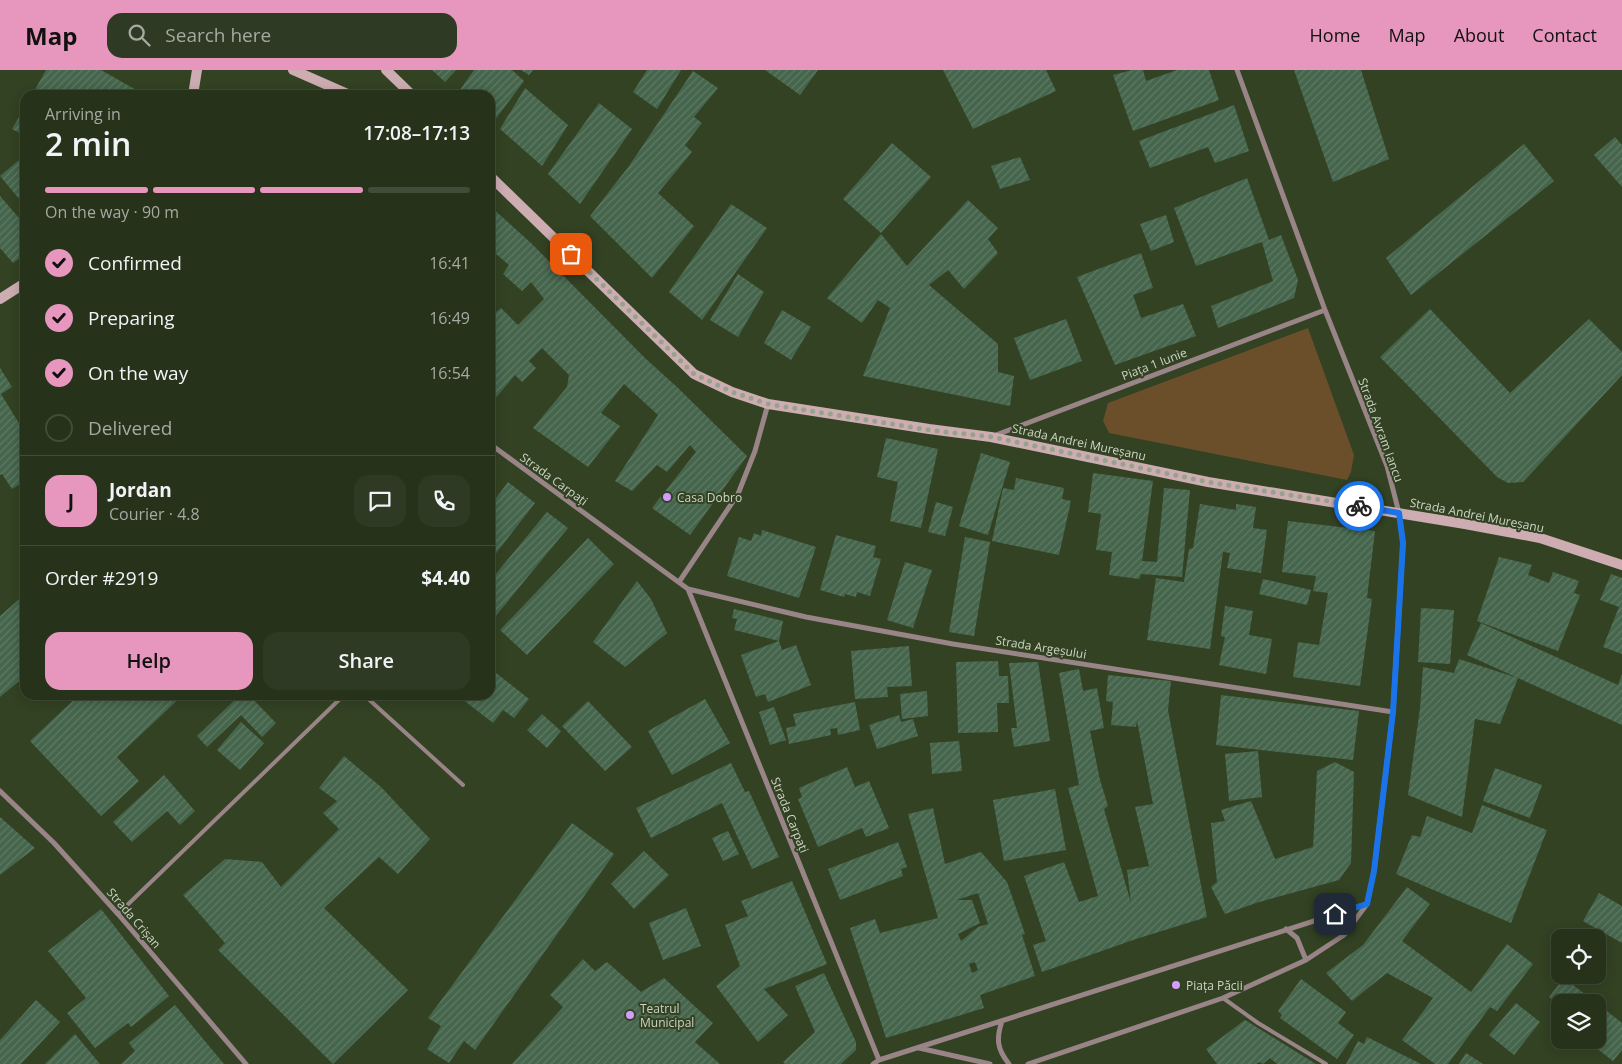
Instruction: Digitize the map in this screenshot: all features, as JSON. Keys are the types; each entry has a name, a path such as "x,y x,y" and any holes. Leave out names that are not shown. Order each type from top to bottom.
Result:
{"street":[{"path":"194,90 197,70"},
{"path":"293,70 339,90"},
{"path":"386,70 407,90"},
{"name":"Strada Avram Iancu","path":"1237,70 1324,310 1387,466 1399,513 1403,543 1393,712 1374,871 1367,904"},
{"name":"Strada Andrei Mureșanu","path":"495,181 694,374 732,392 768,404 929,430 992,437 1208,482 1540,538 1622,565"},
{"path":"0,299 20,286"},
{"name":"Piața 1 Iunie","path":"992,437 1324,310"},
{"path":"679,582 738,494 755,451 768,404"},
{"name":"Strada Carpați","path":"495,448 688,589 879,1060"},
{"name":"Strada Argeșului","path":"688,589 806,617 953,644 1393,712"},
{"name":"Strada Crișan","path":"0,791 54,843 118,914 246,1064"},
{"path":"873,1064 879,1060 1367,904"},
{"path":"1028,1064 1223,998 1306,960 1344,935 1367,904"},
{"path":"1286,929 1297,938 1306,960"},
{"path":"1002,1021 998,1033 999,1048 1009,1064"},
{"path":"918,1048 990,1064"}],"lane":[{"path":"118,914 339,700"},
{"path":"370,700 463,785"},
{"path":"1223,998 1258,1023 1326,1064"}],"shaded area":[{"path":"1308,328 1354,455 1351,472 1347,480 1109,433 1103,421 1108,403"}],"building":[{"path":"46,70 101,70 136,90 35,90"},
{"path":"432,70 456,70 445,82"},
{"path":"474,70 512,70 524,81 495,120 495,90 460,90"},
{"path":"521,70 533,70 529,75"},
{"path":"647,70 681,70 657,109 633,92"},
{"path":"765,70 818,70 800,95"},
{"path":"943,70 1046,70 1056,91 973,129"},
{"path":"1132,70 1143,70 1146,81 1177,70 1209,70 1219,100 1133,131 1113,75"},
{"path":"1294,70 1361,70 1389,159 1333,182"},
{"path":"693,71 718,88 694,117 702,123 685,145 692,152 658,193 694,226 652,278 590,216 629,166"},
{"path":"525,88 568,125 542,166 500,129"},
{"path":"599,103 632,129 580,204 548,174"},
{"path":"1234,105 1249,151 1215,163 1208,147 1150,168 1139,141"},
{"path":"20,115 20,133 12,129"},
{"path":"1615,137 1622,145 1622,187 1594,155"},
{"path":"892,143 931,177 881,233 843,199"},
{"path":"1524,144 1554,181 1411,295 1386,258"},
{"path":"1020,157 1030,180 1000,189 991,166"},
{"path":"20,159 20,200 0,176"},
{"path":"1247,178 1269,240 1281,235 1298,280 1294,298 1218,328 1211,306 1273,281 1262,242 1196,266 1174,208"},
{"path":"0,196 20,219 20,258 13,263 0,248"},
{"path":"968,200 998,228 988,239 998,253 964,289 948,270 929,285 998,344 998,372 1014,376 1010,406 863,376 890,308 878,300 862,323 827,298 881,234 907,266"},
{"path":"731,204 767,228 702,320 669,292"},
{"path":"495,211 531,243 646,359 747,456 690,535 652,508 696,452 690,445 667,472 657,465 632,491 615,481 658,415 624,384 601,413 620,426 588,467 533,428 567,387 569,375 542,348 529,361 536,368 522,382 515,375 495,399 495,313 501,308 518,325 544,299 531,282 522,291 503,274 509,265 495,253"},
{"path":"1166,215 1174,242 1151,251 1140,224"},
{"path":"1141,253 1153,288 1133,295 1141,318 1183,304 1196,336 1115,365 1077,277"},
{"path":"738,274 764,292 738,337 710,320"},
{"path":"1430,309 1510,393 1589,319 1622,352 1622,375 1523,482 1508,483 1497,477 1380,357"},
{"path":"782,310 811,327 791,360 764,343"},
{"path":"1066,319 1082,361 1030,380 1014,338"},
{"path":"0,368 12,387 1,394 20,425 20,484 12,489 2,474 0,475"},
{"path":"886,438 938,449 921,528 890,521 898,482 877,477"},
{"path":"981,453 1010,462 988,535 959,526"},
{"path":"1093,473 1153,481 1142,561 1157,562 1164,488 1190,490 1182,577 1141,574 1139,579 1109,575 1112,552 1096,550 1101,514 1088,512"},
{"path":"1016,478 1064,488 1062,499 1071,501 1059,555 992,541 1003,488 1014,490"},
{"path":"508,482 535,503 495,555 495,499"},
{"path":"936,502 953,507 945,536 928,532"},
{"path":"1200,504 1236,510 1236,504 1256,507 1253,528 1267,530 1261,573 1227,568 1230,553 1223,552 1210,649 1147,640 1156,578 1184,582 1189,549 1193,548"},
{"path":"547,512 568,528 495,617 495,575"},
{"path":"1288,521 1375,531 1367,598 1372,599 1360,686 1293,677 1298,642 1319,645 1328,593 1313,591 1316,576 1282,572"},
{"path":"762,530 816,547 799,598 727,576 739,537 751,541 754,533 761,536"},
{"path":"836,535 876,546 873,557 881,559 870,596 857,592 856,597 845,594 844,597 820,590"},
{"path":"965,537 990,542 974,636 949,632"},
{"path":"588,538 614,564 527,655 500,630"},
{"path":"1499,557 1532,565 1528,575 1549,583 1553,572 1579,581 1574,593 1580,595 1558,651 1477,621"},
{"path":"905,562 932,570 913,628 887,620"},
{"path":"1611,574 1622,578 1622,654 1603,647 1619,607 1600,600"},
{"path":"1263,579 1311,590 1307,605 1259,594"},
{"path":"637,581 651,599 667,633 625,667 593,642"},
{"path":"20,598 20,680 0,697 0,616"},
{"path":"1225,606 1253,611 1249,635 1272,639 1266,674 1219,665 1225,637 1221,636"},
{"path":"1421,608 1454,610 1450,664 1418,662"},
{"path":"734,609 783,621 779,641 734,630 737,619 732,618"},
{"path":"1481,623 1618,685 1622,674 1622,725 1467,655"},
{"path":"779,641 782,650 796,645 811,685 768,702 765,694 756,697 741,655"},
{"path":"909,646 912,686 887,687 888,697 855,699 851,651"},
{"path":"1459,659 1518,678 1500,724 1475,719 1462,817 1408,795 1420,708 1423,667 1454,673"},
{"path":"998,661 999,676 1008,676 1009,703 997,703 998,732 958,733 956,662"},
{"path":"1038,662 1050,741 1014,747 1011,728 1017,728 1009,663"},
{"path":"1079,669 1083,691 1097,688 1104,728 1090,731 1100,780 1108,806 1104,809 1131,903 1127,870 1149,866 1135,807 1153,804 1137,721 1136,727 1111,725 1113,702 1106,701 1108,675 1171,681 1168,710 1207,917 1136,939 1042,972 1033,945 1046,941 1024,876 1064,862 1079,902 1098,896 1068,788 1079,785 1059,673"},
{"path":"495,672 529,699 514,718 503,710 493,723 463,700 495,700"},
{"path":"927,691 928,716 902,719 900,694"},
{"path":"1221,695 1359,711 1353,760 1216,745"},
{"path":"705,699 730,743 672,775 648,731"},
{"path":"74,700 178,700 117,757 139,781 101,816 30,741"},
{"path":"235,700 254,700 276,723 262,737 241,715 207,747 197,736"},
{"path":"588,701 632,747 605,771 562,726"},
{"path":"855,702 860,730 838,735 837,728 830,729 831,735 789,744 786,728 796,726 793,714"},
{"path":"774,707 786,740 770,745 759,712"},
{"path":"542,714 561,731 547,748 527,730"},
{"path":"899,715 901,722 913,719 918,736 877,749 869,725"},
{"path":"241,722 264,743 240,770 217,750"},
{"path":"959,741 962,771 932,774 930,743"},
{"path":"1258,751 1262,797 1229,801 1225,754"},
{"path":"344,756 381,787 430,839 398,874 379,857 324,908 408,990 333,1064 218,950 225,943 183,895 225,859 262,862 281,887 339,829 323,813 337,801 319,788"},
{"path":"1335,762 1354,772 1351,863 1339,880 1256,903 1225,914 1211,887 1217,882 1211,823 1225,821 1221,810 1251,801 1275,859 1313,847 1317,771"},
{"path":"731,763 745,792 749,791 779,857 752,869 722,803 651,838 636,808"},
{"path":"847,767 855,787 869,781 889,828 866,837 862,828 818,847 798,799 802,797 799,788"},
{"path":"1495,768 1542,785 1530,818 1483,801"},
{"path":"164,775 195,811 180,825 167,811 132,842 113,822"},
{"path":"1055,789 1066,850 1004,861 993,800"},
{"path":"1482,805 1547,830 1511,923 1396,874 1412,835 1420,837 1427,816 1472,833"},
{"path":"933,808 945,864 981,852 1007,882 1025,934 1022,935 1035,976 980,995 984,1008 886,1038 850,928 875,919 880,933 938,918 908,814","holes":["978,893 988,924 978,927 961,941 958,934 980,923 972,900 957,900","975,962 978,970 972,973 969,964"]},
{"path":"0,817 35,848 0,875"},
{"path":"572,823 614,854 475,1050 464,1041 449,1063 427,1049 441,1026 428,1018"},
{"path":"728,831 739,854 723,861 712,838"},
{"path":"898,842 907,867 901,869 903,876 840,900 828,869"},
{"path":"644,851 669,875 634,909 611,884"},
{"path":"792,881 827,964 764,989 788,1015 758,1042 716,986 740,966 725,925 748,916 741,901"},
{"path":"1407,887 1430,904 1402,941 1471,992 1507,944 1533,964 1497,1011 1490,1007 1448,1064 1435,1064 1402,1040 1433,998 1387,973 1352,1001 1326,973 1363,945"},
{"path":"1599,893 1622,906 1622,943 1606,934 1606,929 1597,929 1583,921"},
{"path":"686,908 701,946 663,960 649,923"},
{"path":"101,909 169,996 131,1027 128,1023 95,1048 67,1013 86,998 48,951"},
{"name":"Teatrul Municipal","path":"583,959 595,971 607,962 641,992 664,978 713,1023 695,1042 720,1064 512,1064 563,1007 550,995"},
{"path":"824,973 856,1042 856,1050 841,1064 785,1064 783,1062 815,1032 795,986"},
{"path":"1301,979 1346,1012 1338,1023 1354,1035 1337,1059 1280,1018 1282,1015 1278,1011"},
{"path":"1559,984 1572,984 1585,994 1551,994"},
{"path":"36,1000 60,1022 21,1064 0,1064 0,1040"},
{"path":"1516,1003 1540,1022 1514,1055 1489,1035"},
{"path":"175,1005 224,1064 121,1064 135,1051 129,1043"},
{"path":"1606,1010 1622,1023 1622,1050 1613,1061 1598,1049 1606,1049"},
{"path":"1245,1020 1316,1064 1277,1064 1270,1058 1263,1064 1259,1062 1256,1064 1217,1064 1206,1049"},
{"path":"75,1034 100,1064 45,1064"},
{"path":"1367,1037 1421,1064 1346,1064 1358,1041 1364,1044"},
{"path":"1466,1053 1483,1064 1459,1064"}],"way so far":[{"path":"571,254 694,374 732,392 768,404 929,430 992,437 1208,482 1359,506"}],"place":[{"name":"Casa Dobro","path":"667,497"},
{"name":"Piața Păcii","path":"1176,985"},
{"name":"Teatrul Municipal","path":"630,1015"}],"route":[{"path":"1335,914 1367,904 1374,871 1393,712 1403,543 1399,513 1359,506"}]}
